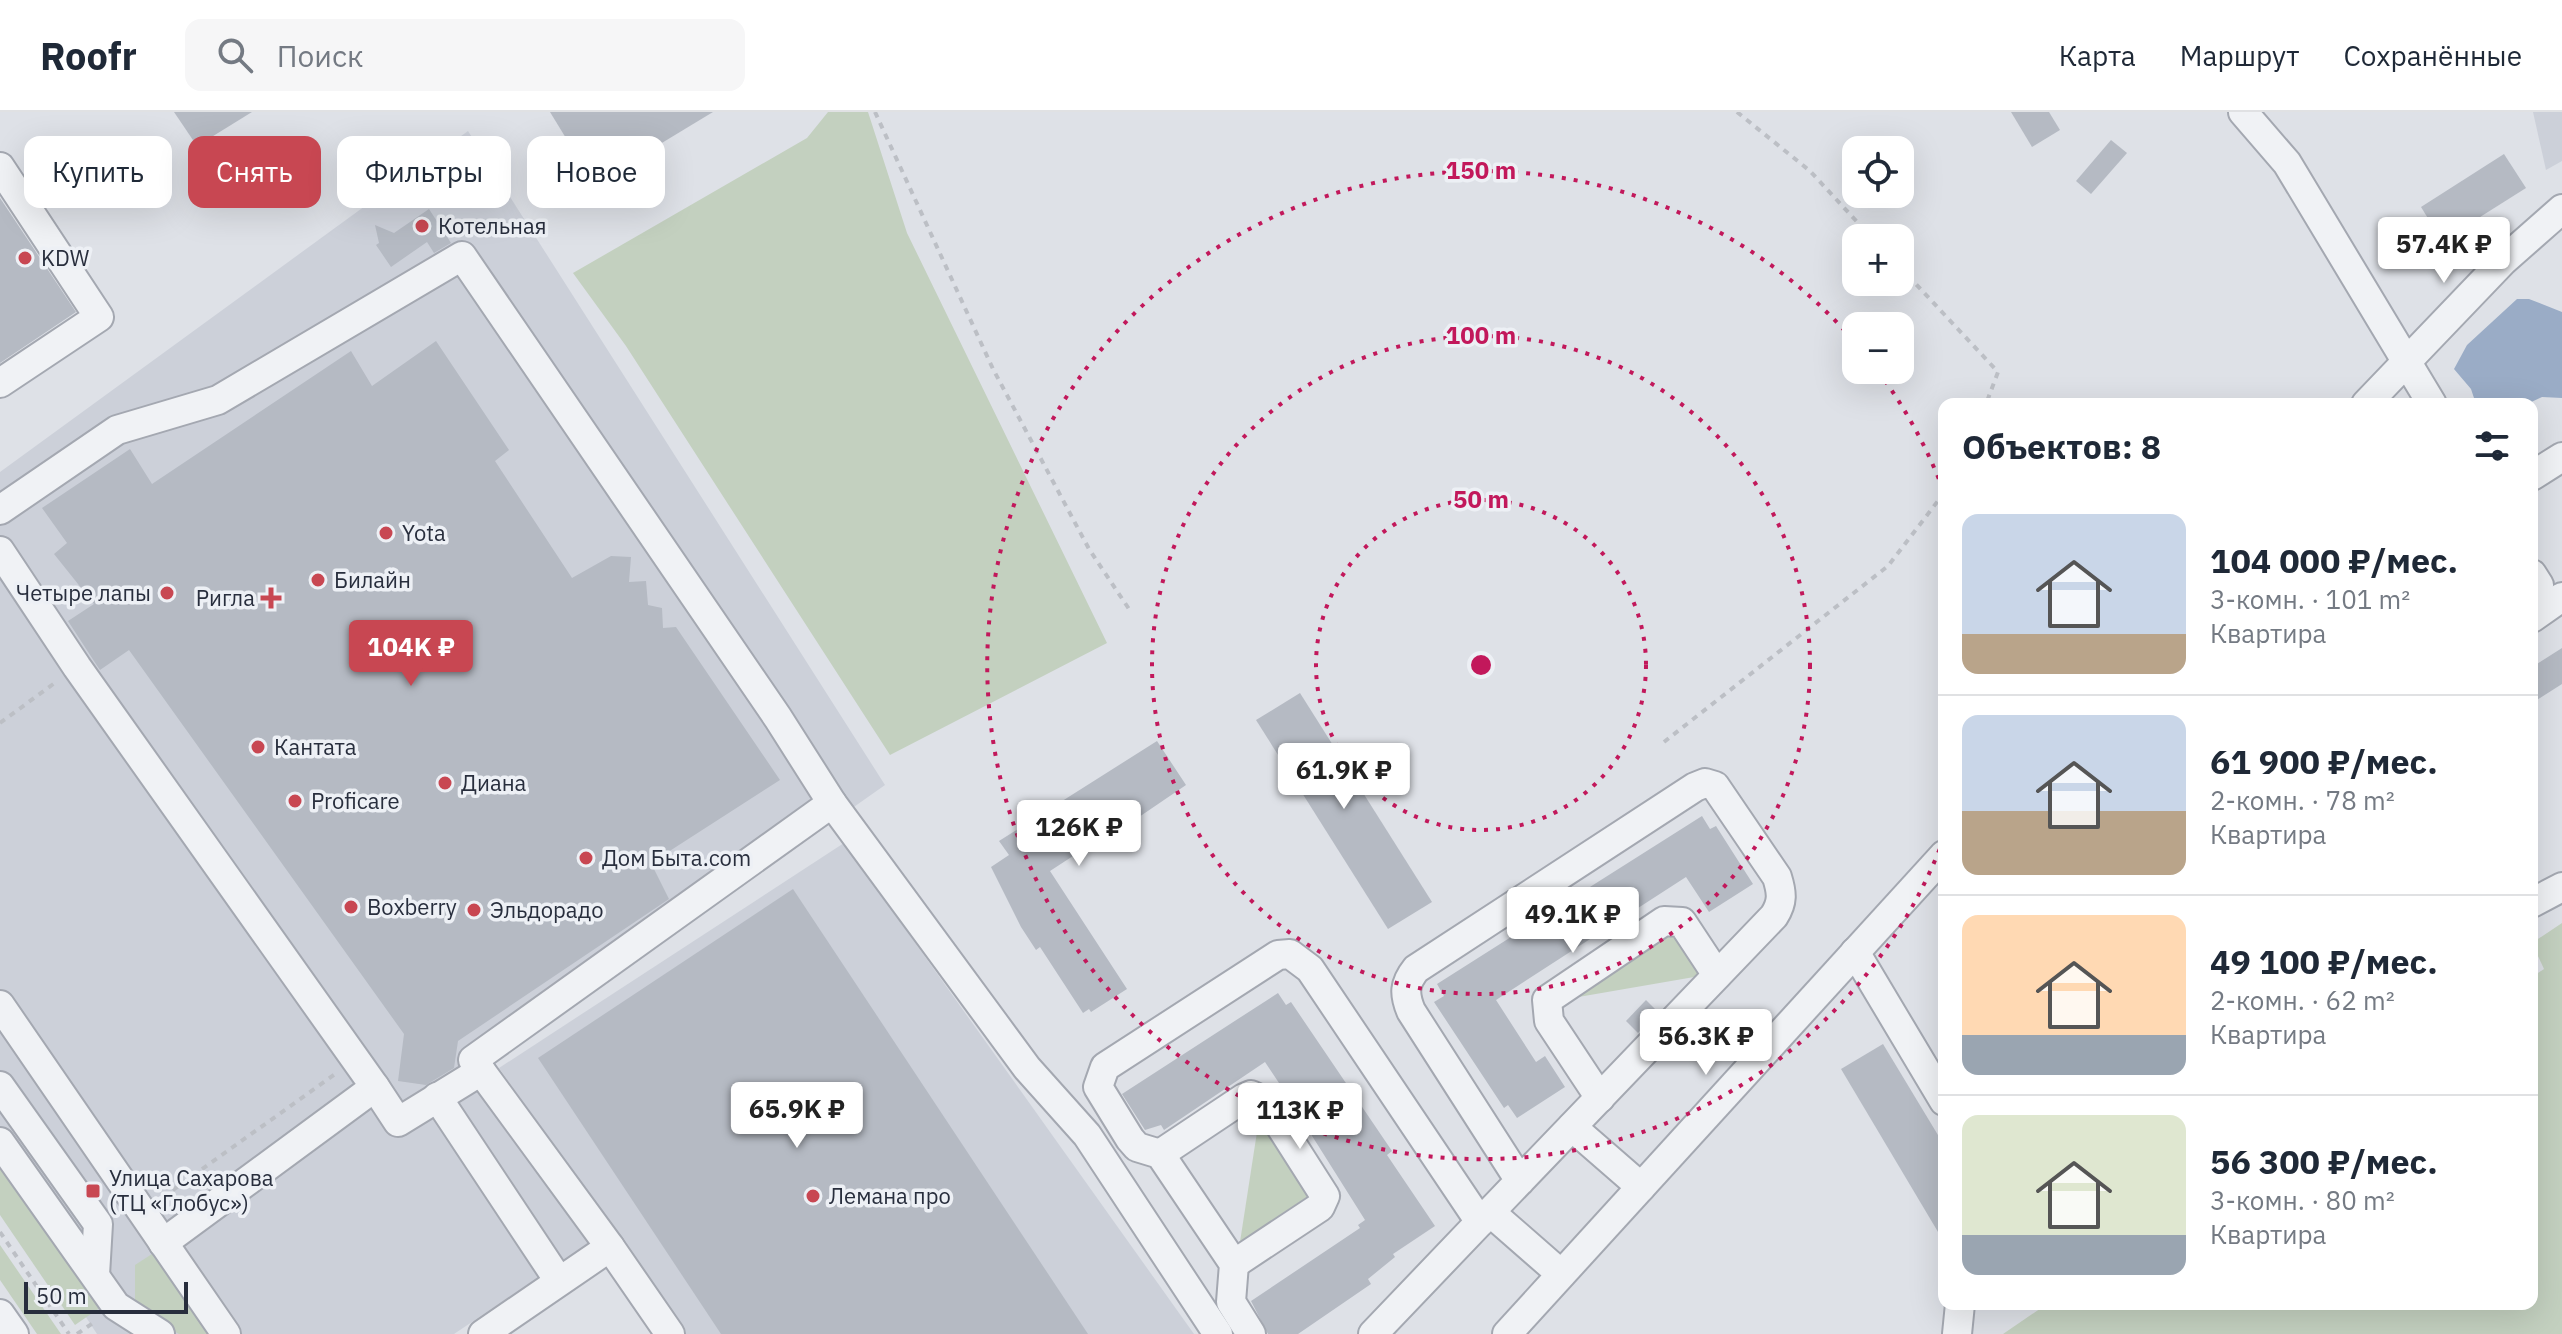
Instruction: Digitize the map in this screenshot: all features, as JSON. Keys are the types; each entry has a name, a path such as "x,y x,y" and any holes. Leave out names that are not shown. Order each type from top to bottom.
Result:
{"street":[{"path":"2243,112 2287,163 2428,398"},
{"path":"0,167 99,317 0,383"},
{"path":"2372,398 2503,261 2562,209"},
{"path":"0,510 117,430 218,400 462,256 778,718 832,803 1027,1068 1087,1135 1218,1334"},
{"path":"2538,472 2562,457"},
{"path":"0,551 77,667 398,1122 481,1071"},
{"path":"1373,1334 1600,1098 1774,916 1781,905 1782,891 1777,877 1722,792 1715,786 1705,783 1416,969 1407,980 1405,996 1411,1011 1520,1181"},
{"path":"656,1329 610,1247 473,1060 832,803"},
{"path":"1507,1334 1938,862"},
{"path":"2538,900 2562,887"},
{"path":"1600,1098 1549,1021 1547,1000 1664,921 1672,919 1682,922 1717,975"},
{"path":"1855,952 1938,1091"},
{"path":"1251,1334 1231,1302 1234,1264 1160,1154 1137,1147 1130,1139 1100,1095 1099,1075 1105,1067 1268,959 1290,954 1310,969 1485,1217 1561,1274"},
{"path":"0,1005 226,1334"},
{"path":"0,1086 98,1224 95,1275"},
{"path":"163,1243 375,1087"},
{"path":"1160,1154 1244,1098 1251,1095 1265,1102 1325,1196 1320,1207 1234,1264"},
{"path":"437,1097 559,1281"},
{"path":"1572,1127 1641,1187"},
{"path":"0,1142 116,1306 160,1334"},
{"path":"483,1334 610,1247"},
{"path":"1957,1334 1959,1310"},
{"path":"0,1314 14,1334"}],"path":[{"path":"875,112 901,162 993,369 1089,549 1129,609"},
{"path":"1737,112 1810,171 1859,224"},
{"path":"1748,112 1748,120"},
{"path":"1914,282 1998,372 1988,398"},
{"path":"1664,742 1888,566 1938,501"},
{"path":"0,723 77,667"},
{"path":"142,1212 356,1059"},
{"path":"0,1232 69,1334"}],"shaded area":[{"path":"2533,112 2562,112 2562,161 2546,170"},
{"path":"511,198 885,785 488,1065 605,1233 454,1334 97,1334 0,1186 0,472 362,208 511,208"},
{"name":"Лемана про","path":"844,843 1194,1334 685,1334 499,1068"}],"green space":[{"path":"828,112 868,112 907,233 1107,643 890,755 626,346 573,273 807,138"},
{"path":"2562,923 2562,1334 2003,1334 2038,1310 2538,1310 2538,973 2544,969 2538,956 2538,939"},
{"path":"1670,930 1700,976 1561,1000"},
{"path":"1259,1119 1310,1195 1240,1242"},
{"path":"0,1160 101,1307 75,1325 0,1215"},
{"path":"0,1245 61,1334 37,1334 0,1280"},
{"path":"155,1252 212,1334 179,1334 135,1308 135,1265"}],"water":[{"path":"2517,299 2529,299 2562,312 2562,398 2474,398 2471,389 2454,369 2467,345"}],"building":[{"path":"174,112 252,112 213,136 190,136"},
{"path":"550,112 713,112 665,141 665,136 565,136"},
{"path":"2011,112 2049,112 2060,130 2032,147"},
{"path":"2111,140 2127,153 2091,194 2076,181"},
{"path":"2504,154 2526,188 2442,241 2421,207"},
{"name":"KDW","path":"0,198 76,312 0,363"},
{"name":"Котельная","path":"429,209 451,243 434,253 427,242 391,267 376,245 379,243 375,225 394,233"},
{"path":"436,341 509,450 495,461 572,578 611,556 631,557 629,582 646,581 648,605 662,608 663,628 676,627 780,780 651,863 669,899 458,1041 454,1068 426,1085 398,1081 404,1034 129,650 100,670 94,661 68,621 94,604 54,554 67,543 42,508 130,449 152,484 351,351 372,386"},
{"path":"2562,648 2562,684 2538,699 2538,663"},
{"path":"1300,693 1432,902 1388,929 1256,720"},
{"path":"1157,741 1186,785 1095,847 1093,843 1050,871 1127,989 1091,1012 1089,1009 1083,1013 1040,947 1036,950 1021,927 991,867 1009,855 999,841"},
{"path":"1702,816 1710,829 1716,826 1753,884 1709,912 1686,877 1496,1000 1536,1062 1545,1056 1565,1087 1517,1118 1508,1105 1504,1108 1434,1002 1444,996 1437,984"},
{"name":"Лемана про","path":"793,889 1088,1334 721,1334 538,1058"},
{"path":"1278,993 1286,1005 1291,1002 1392,1151 1387,1155 1435,1226 1393,1254 1395,1257 1368,1279 1371,1284 1298,1334 1268,1334 1251,1301 1360,1228 1358,1225 1365,1220 1297,1112 1293,1114 1281,1096 1285,1092 1265,1062 1164,1130 1161,1125 1145,1130 1122,1094"},
{"path":"1646,1000 1658,1012 1638,1033 1626,1021"},
{"path":"1883,1044 1938,1135 1938,1232 1841,1069"}],"place":[{"name":"Котельная","path":"422,226"},
{"name":"KDW","path":"25,258"},
{"name":"Yota","path":"386,533"},
{"name":"Билайн","path":"318,580"},
{"name":"Четыре лапы","path":"167,593"},
{"name":"Ригла","path":"271,598"},
{"name":"Кантата","path":"258,747"},
{"name":"Диана","path":"445,783"},
{"name":"Proficare","path":"295,801"},
{"name":"Дом Быта.com","path":"586,858"},
{"name":"Boxberry","path":"351,907"},
{"name":"Эльдорадо","path":"474,910"},
{"name":"Улица Сахарова (ТЦ «Глобус»)","path":"93,1191"},
{"name":"Лемана про","path":"813,1196"}]}
